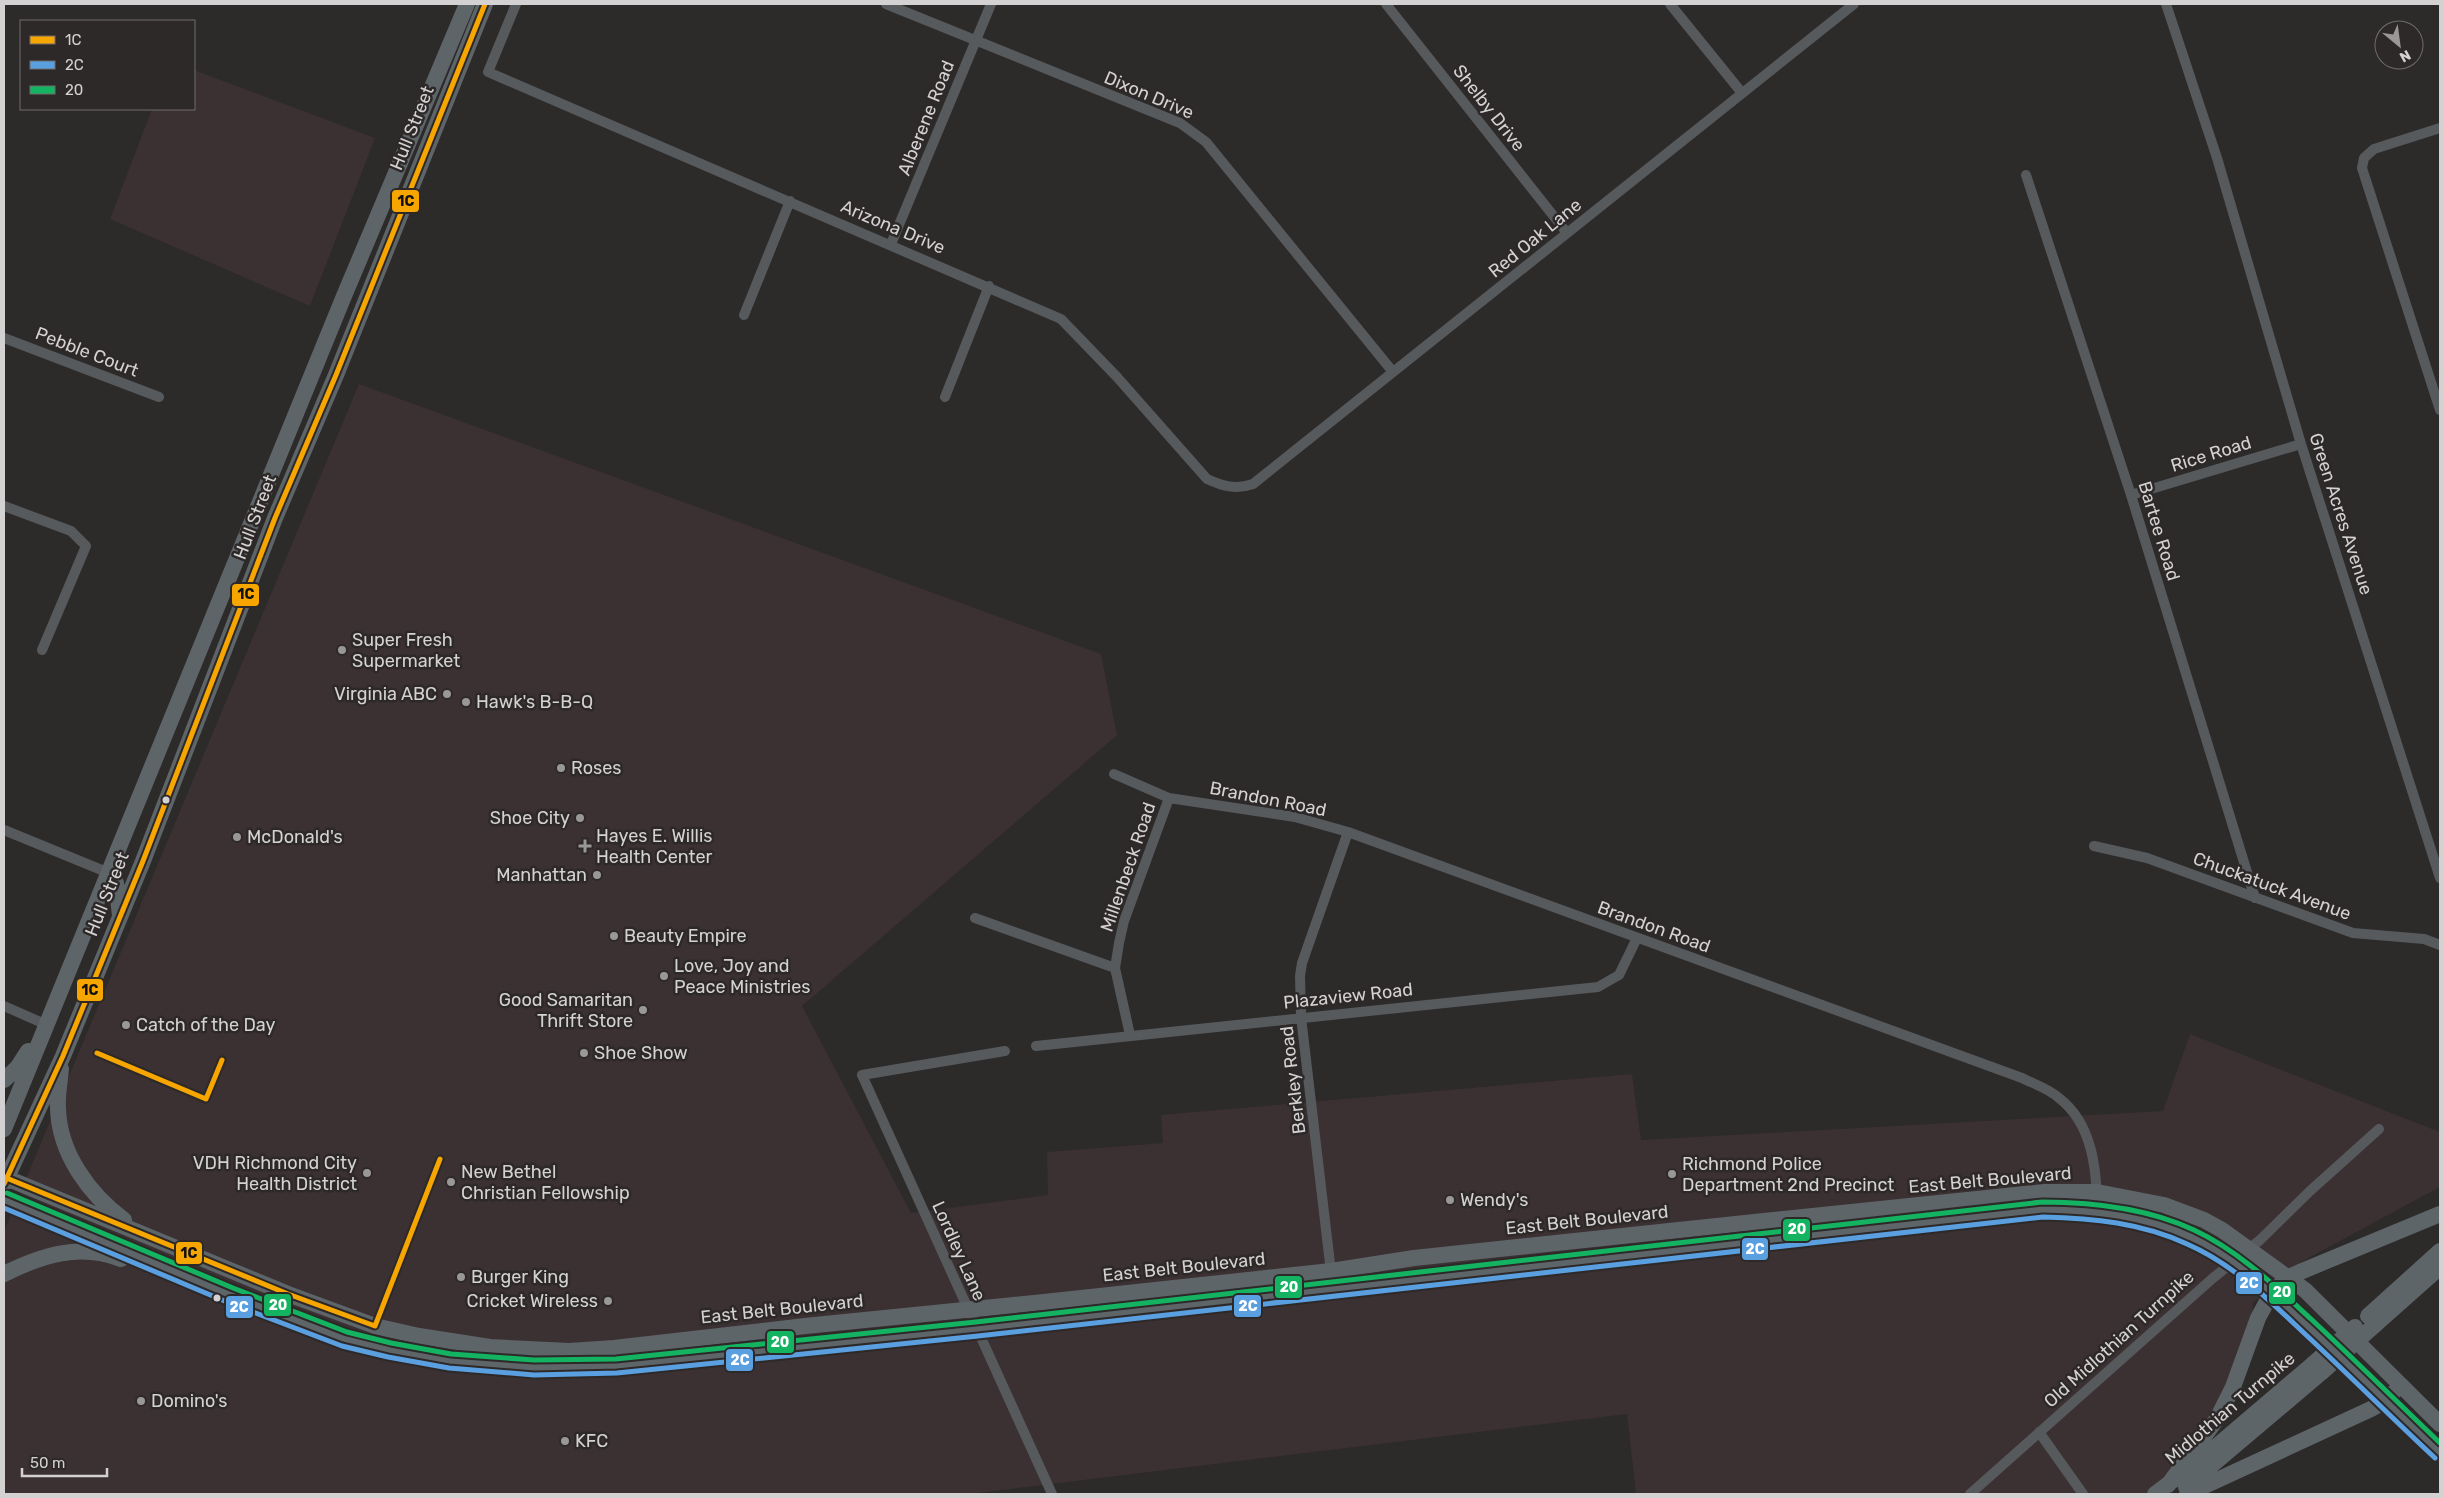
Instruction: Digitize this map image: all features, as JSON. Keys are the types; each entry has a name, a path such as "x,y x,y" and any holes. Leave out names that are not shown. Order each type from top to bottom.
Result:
{"main road":[{"name":"Hull Street","path":"4,1129 344,296 467,4"},
{"name":"Hull Street","path":"5,1180 63,1056 143,861 275,518 336,375 485,4"},
{"path":"130,820 133,842 143,861"},
{"path":"109,872 116,883 120,915"},
{"path":"4,1080 17,1068 47,1025"},
{"path":"63,1056 58,1110 61,1128 73,1160 93,1193 109,1209 144,1234"},
{"name":"East Belt Boulevard","path":"5,1180 362,1322 419,1336 490,1346 569,1351 614,1348 1331,1271 1414,1258 2045,1192 2097,1192 2135,1198 2184,1212 2216,1227 2249,1249 2289,1277 2354,1337 2440,1424"},
{"name":"East Belt Boulevard","path":"4,1200 287,1318 344,1339 389,1350 450,1361 534,1368 616,1366 977,1329 2043,1209 2097,1211 2129,1216 2173,1230 2196,1239 2239,1266 2272,1292 2440,1453"},
{"path":"2167,1491 2217,1419 2233,1387 2258,1318 2272,1292 2289,1277 2440,1214"},
{"path":"4,1274 44,1257 76,1250 107,1254 165,1268"},
{"name":"Midlothian Turnpike","path":"2372,1320 2440,1251"},
{"path":"2239,1266 2257,1296 2258,1318"},
{"name":"Midlothian Turnpike","path":"2167,1491 2317,1368 2372,1320 2440,1268"},
{"path":"2186,1494 2385,1401 2401,1384"}],"street":[{"name":"Arizona Drive","path":"516,4 488,72 989,286 1061,319 1118,377 1207,479 1232,487"},
{"name":"Dixon Drive","path":"886,4 975,42 1180,124 1193,132 1206,142 1393,372"},
{"name":"Alberene Road","path":"891,244 991,4"},
{"name":"Shelby Drive","path":"1386,4 1567,233"},
{"path":"1670,4 1742,93"},
{"name":"Red Oak Lane","path":"1232,487 1243,487 1253,484 1854,4"},
{"name":"Green Acres Avenue","path":"2166,4 2217,158 2301,444 2440,878"},
{"path":"2440,128 2374,149 2364,158 2362,168 2440,410"},
{"name":"Bartee Road","path":"2026,175 2131,495 2255,898"},
{"path":"744,315 790,201"},
{"path":"945,397 989,286"},
{"name":"Pebble Court","path":"4,338 159,397"},
{"name":"Rice Road","path":"2131,495 2301,444"},
{"path":"4,506 72,531 86,546 42,650"},
{"name":"Brandon Road","path":"1114,774 1168,798 1296,817 1348,832 2022,1078 2058,1097 2072,1110 2085,1131 2091,1145 2097,1192 2097,1211"},
{"name":"Millenbeck Road","path":"1130,1035 1114,968 1124,921 1168,798"},
{"path":"4,830 109,872"},
{"name":"Berkley Road","path":"1333,1289 1302,1018 1300,976 1302,963 1348,832"},
{"name":"Chuckatuck Avenue","path":"2094,846 2147,858 2353,933 2424,939 2440,945"},
{"path":"975,918 1114,968"},
{"name":"Plazaview Road","path":"1036,1046 1598,987 1619,975 1637,938"},
{"path":"4,1006 47,1025"},
{"name":"Lordley Lane","path":"1006,1051 862,1075 1052,1494"},
{"name":"Old Midlothian Turnpike","path":"1970,1494 2039,1432 2239,1266 2249,1249 2379,1129"},
{"path":"2039,1432 2083,1494"}],"shaded area":[{"path":"195,70 375,138 310,306 110,219 152,110 195,110"},
{"path":"359,384 1101,654 1117,735 802,1006 911,1213 1048,1195 1047,1152 1163,1143 1161,1115 1632,1074 1641,1140 2163,1111 2190,1034 2440,1132 2440,1187 2301,1262 2253,1303 2252,1318 2212,1420 2175,1471 2146,1494 1636,1494 1627,1414 968,1494 4,1494 4,1231"}],"transit line":[{"name":"1C","path":"4,1184 63,1056 143,861 275,518 336,375 485,4"},
{"name":"1C","path":"97,1053 206,1099"},
{"name":"1C","path":"206,1099 222,1060"},
{"name":"1C","path":"375,1326 440,1159"},
{"name":"1C","path":"4,1177 288,1294 375,1326"},
{"name":"20","path":"7,1193 233,1288 347,1332 391,1343 451,1354 534,1360 616,1359 976,1322 2042,1202 2101,1205 2139,1211 2176,1222 2226,1248 2270,1282 2311,1319 2440,1443"},
{"name":"2C","path":"4,1208 227,1302 342,1346 388,1357 449,1368 534,1375 617,1373 978,1336 2043,1217 2099,1220 2135,1226 2170,1237 2204,1252 2235,1272 2277,1308 2435,1458"}],"place":[{"name":"Super Fresh Supermarket","path":"342,650"},
{"name":"Virginia ABC","path":"447,694"},
{"name":"Hawk's B-B-Q","path":"466,702"},
{"name":"Roses","path":"561,768"},
{"name":"Shoe City","path":"580,818"},
{"name":"McDonald's","path":"237,837"},
{"name":"Hayes E. Willis Health Center","path":"585,846"},
{"name":"Manhattan","path":"597,875"},
{"name":"Beauty Empire","path":"614,936"},
{"name":"Love, Joy and Peace Ministries","path":"664,976"},
{"name":"Good Samaritan Thrift Store","path":"643,1010"},
{"name":"Catch of the Day","path":"126,1025"},
{"name":"Shoe Show","path":"584,1053"},
{"name":"VDH Richmond City Health District","path":"367,1173"},
{"name":"Richmond Police Department 2nd Precinct","path":"1672,1174"},
{"name":"New Bethel Christian Fellowship","path":"451,1182"},
{"name":"Wendy's","path":"1450,1200"},
{"name":"Burger King","path":"461,1277"},
{"name":"Cricket Wireless","path":"608,1301"},
{"name":"Domino's","path":"141,1401"},
{"name":"KFC","path":"565,1441"}]}
